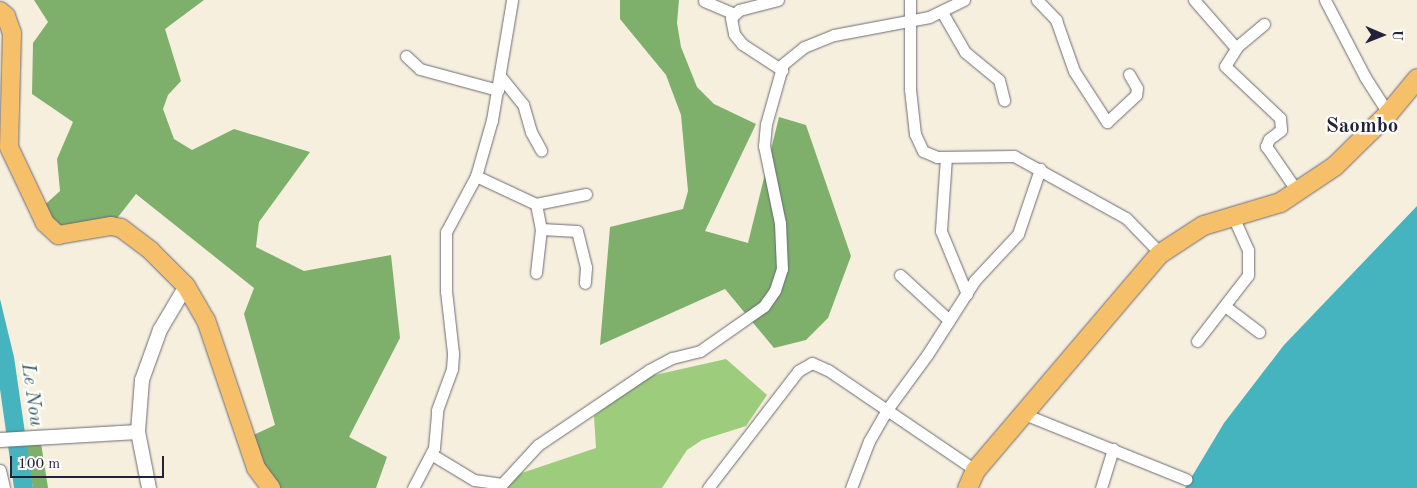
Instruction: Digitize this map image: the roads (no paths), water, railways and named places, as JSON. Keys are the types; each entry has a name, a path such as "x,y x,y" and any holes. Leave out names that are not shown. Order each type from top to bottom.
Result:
{"highway":[{"path":"967,488 975,470 1160,253 1187,233 1233,216 1268,207 1297,192 1354,150 1417,78"}],"main road":[{"path":"2,15 13,45 9,147 45,223 58,235 111,226 121,228 151,251 186,286 206,320 256,468 271,488"}],"street":[{"path":"414,488 431,454 436,439 437,410 452,369 453,353 446,291 446,232 476,176 498,90 512,0"},
{"path":"704,1 732,14 778,0"},
{"path":"910,0 910,89 915,134 923,151 946,158 1002,154 1040,169 1126,218 1160,253"},
{"path":"431,454 474,480 502,484 538,445 649,370 672,358 700,352 764,306 775,290 782,269 780,223 764,146 766,124 782,70 792,55 804,47 834,35 909,21 942,12 964,0"},
{"path":"1037,0 1056,20 1074,71 1108,122 1136,95 1137,88 1129,74"},
{"path":"1194,0 1236,48"},
{"path":"1325,0 1365,77 1388,113"},
{"path":"942,12 964,52 999,80 1004,100"},
{"path":"732,14 732,26 742,44 782,70"},
{"path":"1264,24 1236,48 1225,66 1280,118 1281,130 1269,139 1266,146 1297,192"},
{"path":"406,56 420,70 498,90"},
{"path":"500,76 523,104 531,132 541,150"},
{"path":"946,158 941,232 967,294"},
{"path":"850,488 886,411 975,280 1018,234 1040,169"},
{"path":"476,176 536,204 586,194"},
{"path":"536,204 541,229 536,273"},
{"path":"1197,341 1226,306 1248,275 1249,267 1245,240 1233,216"},
{"path":"541,229 578,231 586,267 585,283"},
{"path":"900,275 949,320"},
{"path":"149,488 138,432 142,380 150,355 186,286"},
{"path":"1226,306 1260,332"},
{"path":"708,488 730,456 806,365 812,363 828,370 975,470"},
{"path":"1024,414 1186,479"},
{"path":"0,440 138,432"},
{"path":"1101,488 1113,449"},
{"path":"0,470 4,488"}],"water":[{"path":"1417,206 1417,488 1185,488 1224,423 1284,345"},
{"path":"0,299 14,357 33,488 14,488 0,389"}],"district":[{"name":"Saombo","path":"1362,127"}],"water label":[{"name":"Le Nou","path":"31,395"}]}
